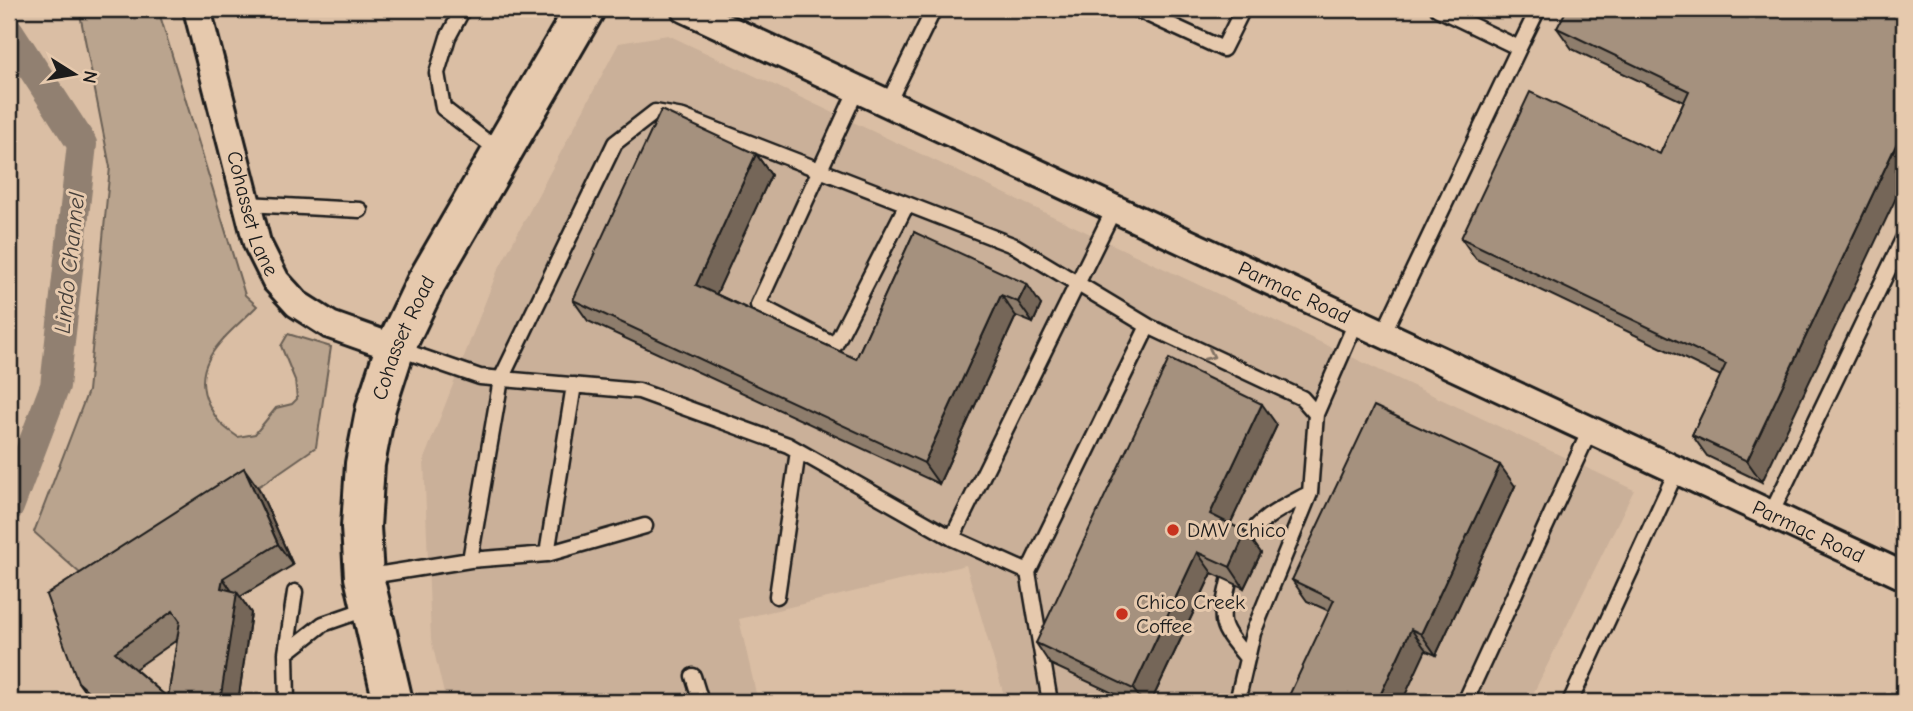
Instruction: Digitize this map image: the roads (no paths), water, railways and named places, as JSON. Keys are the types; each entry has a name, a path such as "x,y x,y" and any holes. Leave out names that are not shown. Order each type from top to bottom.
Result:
{"main road":[{"name":"Cohasset Road","path":"393,702 367,592 361,527 365,464 376,407 395,348 426,283 584,9"}],"street":[{"name":"Parmac Road","path":"685,9 1904,576"},
{"name":"Cohasset Lane","path":"199,11 246,204 261,253 276,281 297,304 330,325 395,348"}],"lane":[{"path":"463,9 448,37 438,73 443,108 502,153"},
{"path":"888,103 933,9"},
{"path":"1136,9 1223,49 1243,9"},
{"path":"1438,9 1519,48"},
{"path":"1383,334 1538,9"},
{"path":"857,89 758,305 835,345 906,204"},
{"path":"470,560 502,379 615,143 655,113 683,117 1015,246 1148,326 1302,398 1316,414"},
{"path":"246,204 360,210"},
{"path":"951,538 1114,209"},
{"path":"1771,514 1904,237"},
{"path":"1237,702 1253,633 1310,493 1316,414 1356,322"},
{"path":"1050,702 1028,572 1148,326"},
{"path":"395,348 480,377 639,391 798,451 951,538 1028,572"},
{"path":"547,554 574,385"},
{"path":"1465,702 1590,430"},
{"path":"777,596 798,451"},
{"path":"1570,702 1676,470"},
{"path":"1243,544 1251,530 1264,519 1310,493"},
{"path":"286,653 367,592 470,560 547,554 645,526"},
{"path":"1229,581 1222,613 1224,630 1247,658"},
{"path":"287,702 286,653 295,592"},
{"path":"693,676 701,702"}],"waterway":[{"name":"Lindo Channel","path":"9,32 82,144 55,386 9,507"}],"place":[{"name":"DMV Chico","path":"1173,530"},
{"name":"Chico Creek Coffee","path":"1122,614"}]}
